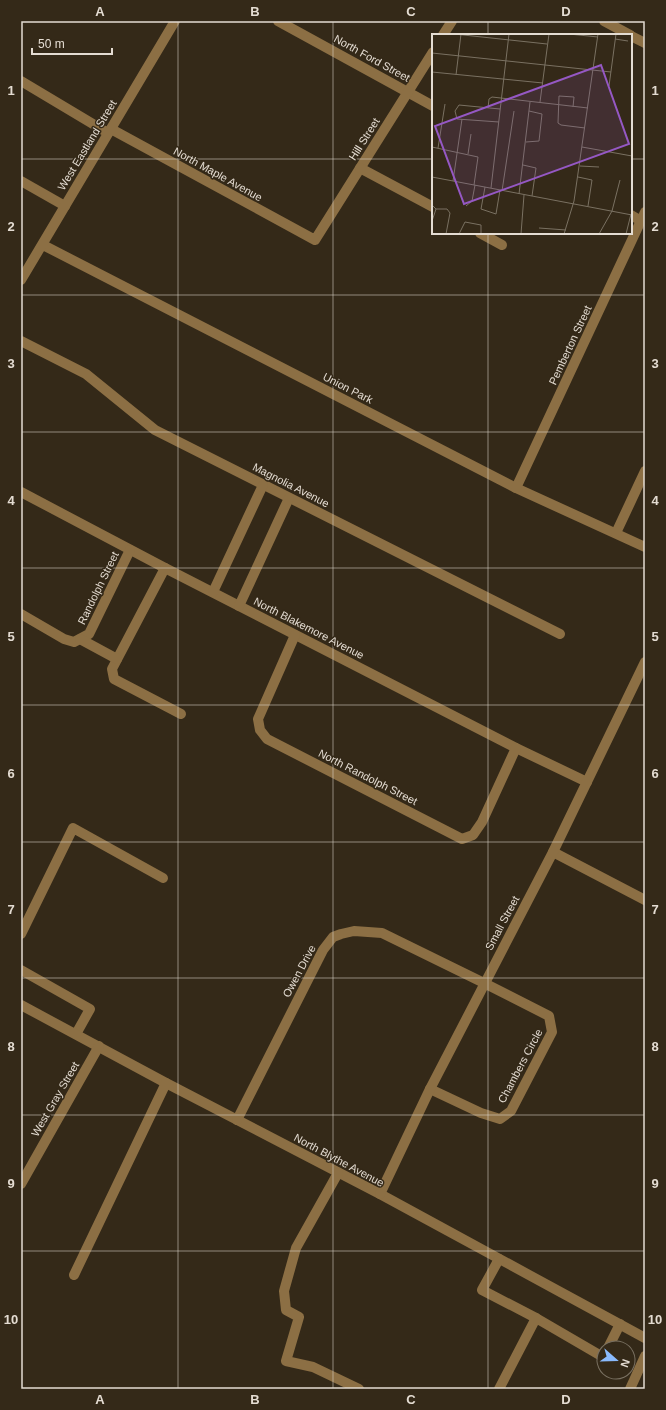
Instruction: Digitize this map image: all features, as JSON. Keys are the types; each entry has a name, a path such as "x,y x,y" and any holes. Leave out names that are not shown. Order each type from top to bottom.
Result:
{"street":[{"name":"West Eastland Street","path":"21,280 175,21"},
{"name":"North Ford Street","path":"278,21 432,105"},
{"path":"444,34 452,21"},
{"path":"604,21 628,34"},
{"path":"632,36 645,43"},
{"name":"Hill Street","path":"315,240 432,54"},
{"name":"North Maple Avenue","path":"21,81 110,131 315,240"},
{"path":"360,168 432,206"},
{"path":"21,181 65,206"},
{"path":"632,215 643,216"},
{"name":"Pemberton Street","path":"516,488 643,216"},
{"path":"482,234 502,245"},
{"name":"Union Park","path":"43,245 516,488 645,547"},
{"name":"Magnolia Avenue","path":"21,341 86,374 155,430 560,634"},
{"path":"616,533 645,471"},
{"path":"213,592 263,485"},
{"name":"North Blakemore Avenue","path":"21,492 295,635 516,748 587,782"},
{"path":"239,606 289,498"},
{"name":"Randolph Street","path":"22,614 64,639 74,642 89,634 130,550"},
{"path":"165,568 112,670 114,679 181,714"},
{"name":"North Randolph Street","path":"295,635 258,719 260,730 267,739 462,839 473,835 482,822 516,748"},
{"path":"80,639 117,659"},
{"name":"Small Street","path":"380,1194 430,1088 553,852 645,662"},
{"path":"21,934 73,828 163,878"},
{"path":"553,852 645,900"},
{"name":"Owen Drive","path":"237,1120 322,950 333,937 354,931 382,933 484,983"},
{"path":"21,970 90,1009 76,1034"},
{"name":"Chambers Circle","path":"430,1088 481,1113 500,1119 511,1112 552,1032 549,1016 484,983"},
{"name":"North Blythe Avenue","path":"21,1005 166,1083 380,1194 645,1338"},
{"name":"West Gray Street","path":"21,1184 99,1046"},
{"path":"74,1275 166,1083"},
{"path":"338,1173 296,1248 284,1291 286,1310 299,1317 286,1361 314,1367 359,1389"},
{"path":"499,1259 482,1290 536,1318 596,1353"},
{"path":"499,1389 536,1318"},
{"path":"612,1340 620,1324"},
{"path":"630,1389 645,1356"}]}
